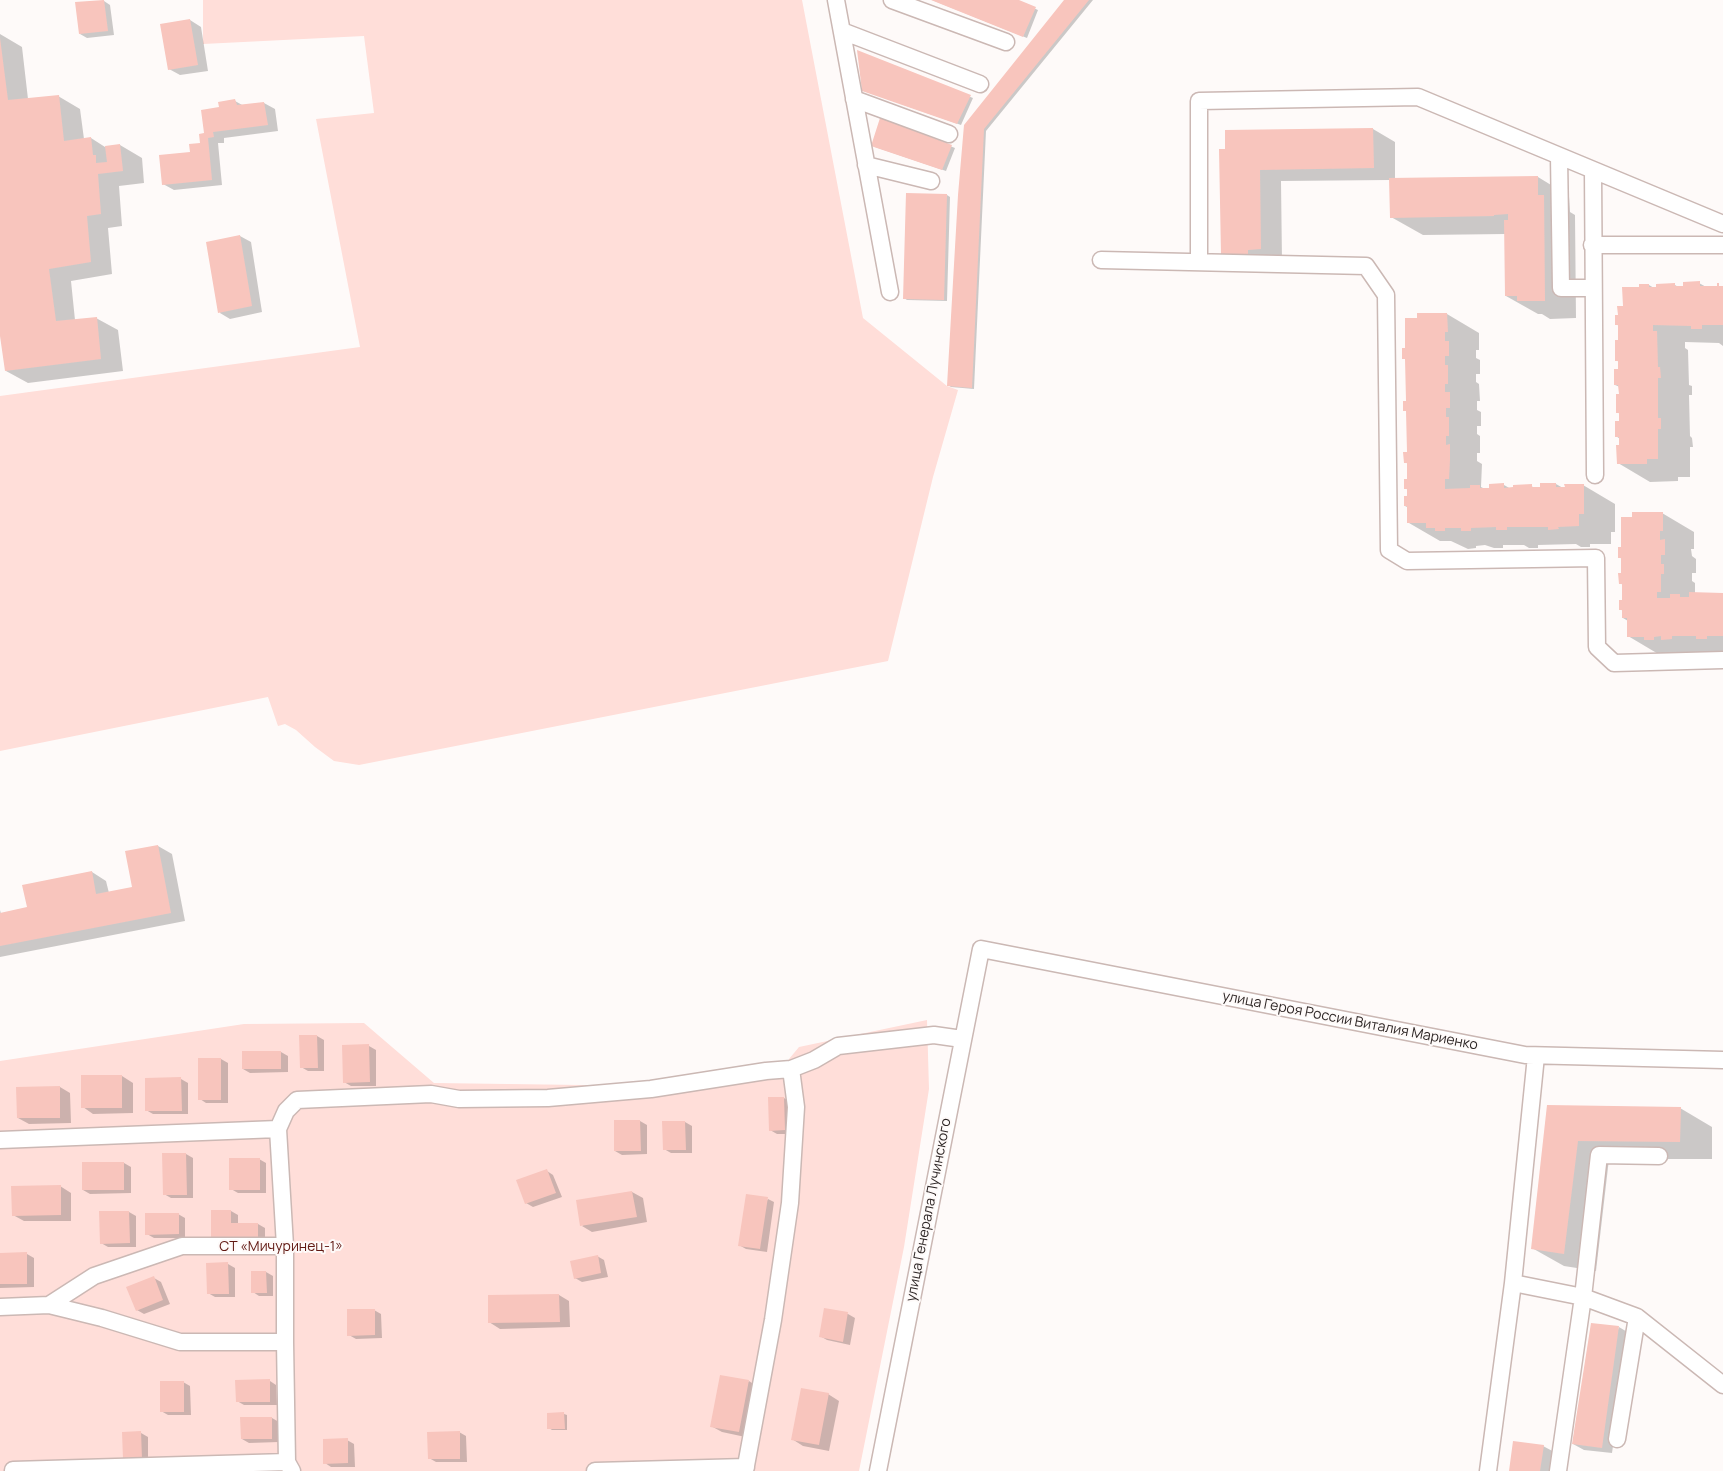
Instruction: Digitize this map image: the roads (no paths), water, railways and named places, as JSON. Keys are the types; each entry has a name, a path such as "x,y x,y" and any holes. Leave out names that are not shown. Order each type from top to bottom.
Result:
{"street":[{"path":"836,0 890,292"},
{"path":"892,0 1006,42"},
{"path":"842,31 980,84"},
{"path":"1199,262 1199,101 1418,97 1723,224"},
{"path":"854,99 950,134"},
{"path":"1559,156 1561,288 1593,288"},
{"path":"866,165 931,181"},
{"path":"1593,170 1595,475"},
{"path":"1592,245 1723,245"},
{"path":"1101,260 1366,266 1386,295 1389,550 1407,561 1596,558 1596,647 1614,663 1723,660"},
{"name":"улица Генерала Лучинского","path":"878,1471 981,949"},
{"name":"улица Героя России Виталия Мариенко","path":"981,949 1525,1055 1723,1060"},
{"path":"13,1470 289,1466 285,1342 285,1246 278,1129 286,1111 297,1100 431,1094 459,1099 548,1098 650,1089 766,1071 791,1069 814,1060 838,1046 934,1035 962,1039"},
{"path":"1488,1471 1513,1283 1536,1056"},
{"path":"595,1471 746,1469 773,1320 790,1203 796,1107 791,1069"},
{"path":"0,1140 278,1129"},
{"path":"1558,1471 1583,1297 1599,1155 1659,1156"},
{"path":"49,1306 94,1276 182,1246 285,1246"},
{"path":"1513,1283 1583,1297 1637,1317 1723,1385"},
{"path":"0,1306 49,1306 102,1318 180,1342 285,1342"},
{"path":"1617,1439 1637,1317"}],"park label":[{"name":"СТ «Мичуринец-1»","path":"281,1247"}]}
